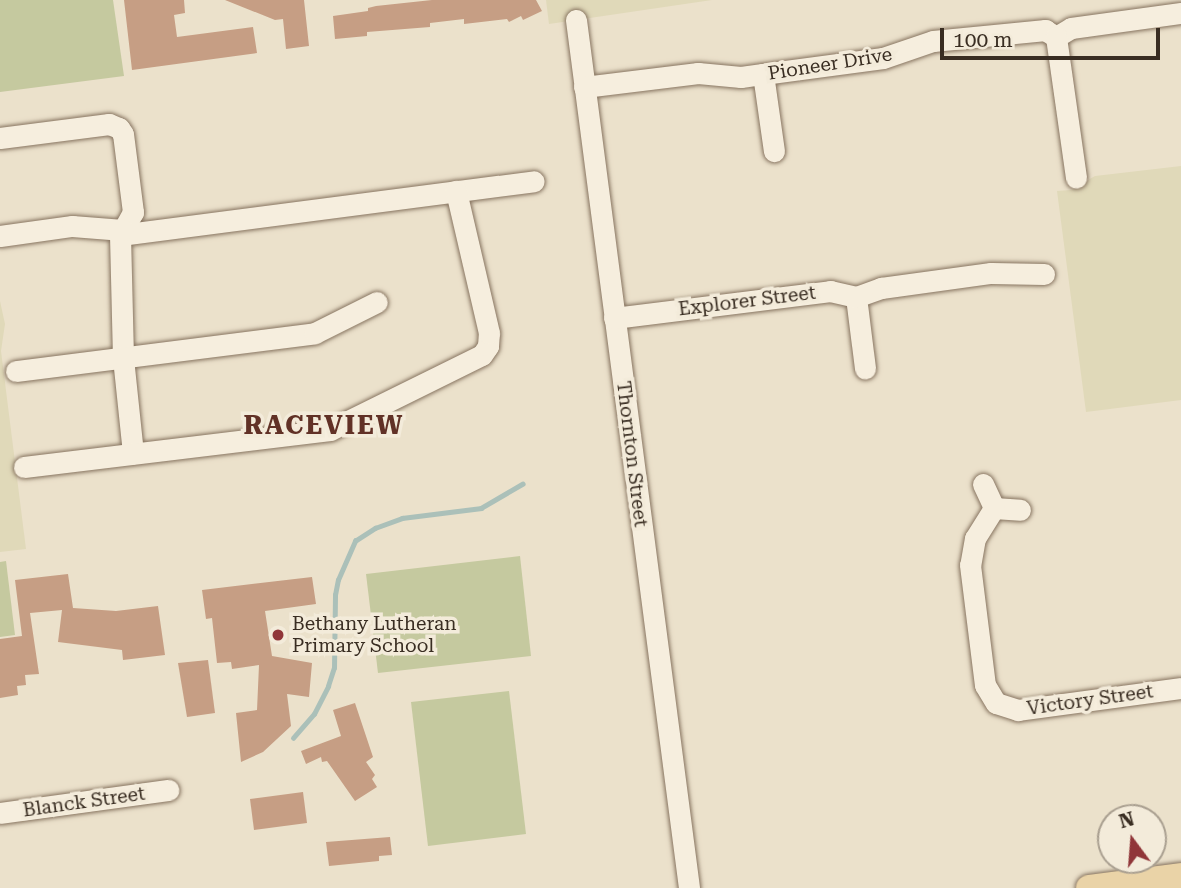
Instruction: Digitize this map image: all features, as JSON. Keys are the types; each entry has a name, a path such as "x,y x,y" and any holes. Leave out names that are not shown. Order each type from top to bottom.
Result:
{"main road":[{"path":"1089,888 1181,876"}],"street":[{"path":"1076,178 1056,37 1071,28 1181,13"},
{"name":"Thornton Street","path":"576,20 689,888"},
{"name":"Pioneer Drive","path":"584,87 698,73 741,77 883,58 933,41 1032,29 1045,30 1056,37"},
{"path":"763,74 774,151"},
{"path":"0,138 109,124 119,128 123,134 133,212 121,233 124,358 133,453"},
{"path":"0,236 72,226 121,233 533,181"},
{"path":"24,467 330,430 482,355 488,345 489,333 456,191"},
{"name":"Explorer Street","path":"614,318 830,291 856,297 881,288 991,274 1044,275"},
{"path":"856,297 864,368"},
{"path":"16,371 315,333 377,302"},
{"path":"983,484 994,508 1020,510"},
{"name":"Victory Street","path":"994,508 975,538 970,565 985,685 996,703 1018,710 1181,688"},
{"name":"Blanck Street","path":"0,813 168,790"}],"shaded area":[{"path":"546,0 712,0 549,24"},
{"path":"1181,166 1181,400 1086,412 1057,191 1071,190 1095,176"},
{"path":"0,301 5,324 1,351 26,549 0,552"}],"green space":[{"path":"0,0 113,0 124,76 0,92"},
{"path":"520,556 531,656 378,673 366,574"},
{"path":"6,561 15,635 0,637 0,562"},
{"path":"509,691 526,834 428,846 411,702"}],"building":[{"path":"124,0 184,0 185,13 174,15 177,37 253,27 257,53 132,70"},
{"path":"225,0 304,0 309,46 286,49 283,19 275,20"},
{"path":"432,0 536,0 542,11 523,20 521,16 509,22 507,19 464,24 464,19 430,23 430,27 367,32 367,36 335,39 333,16 368,11 368,8 376,6"},
{"path":"68,574 73,608 116,611 158,606 165,655 123,660 122,650 58,642 62,610 30,613 39,674 25,675 26,685 17,686 18,695 0,698 0,639 22,636 15,580"},
{"path":"312,577 316,604 265,611 272,656 312,663 309,697 287,694 291,726 263,752 241,762 236,713 257,710 259,665 232,669 231,662 217,663 212,618 206,619 202,590"},
{"path":"208,660 215,713 187,717 178,663"},
{"path":"355,703 373,757 366,762 375,775 372,779 377,787 355,801 327,761 322,762 321,757 306,764 301,751 341,736 333,710"},
{"path":"303,792 307,823 254,830 250,799"},
{"path":"390,837 392,855 379,856 379,861 329,866 326,842"}],"waterway":[{"path":"293,738 314,714 334,668 335,595 338,580 355,541 375,528 402,518 481,508 522,484"}],"place":[{"name":"Bethany Lutheran Primary School","path":"278,635"}],"district":[{"name":"RACEVIEW","path":"324,426"}]}
